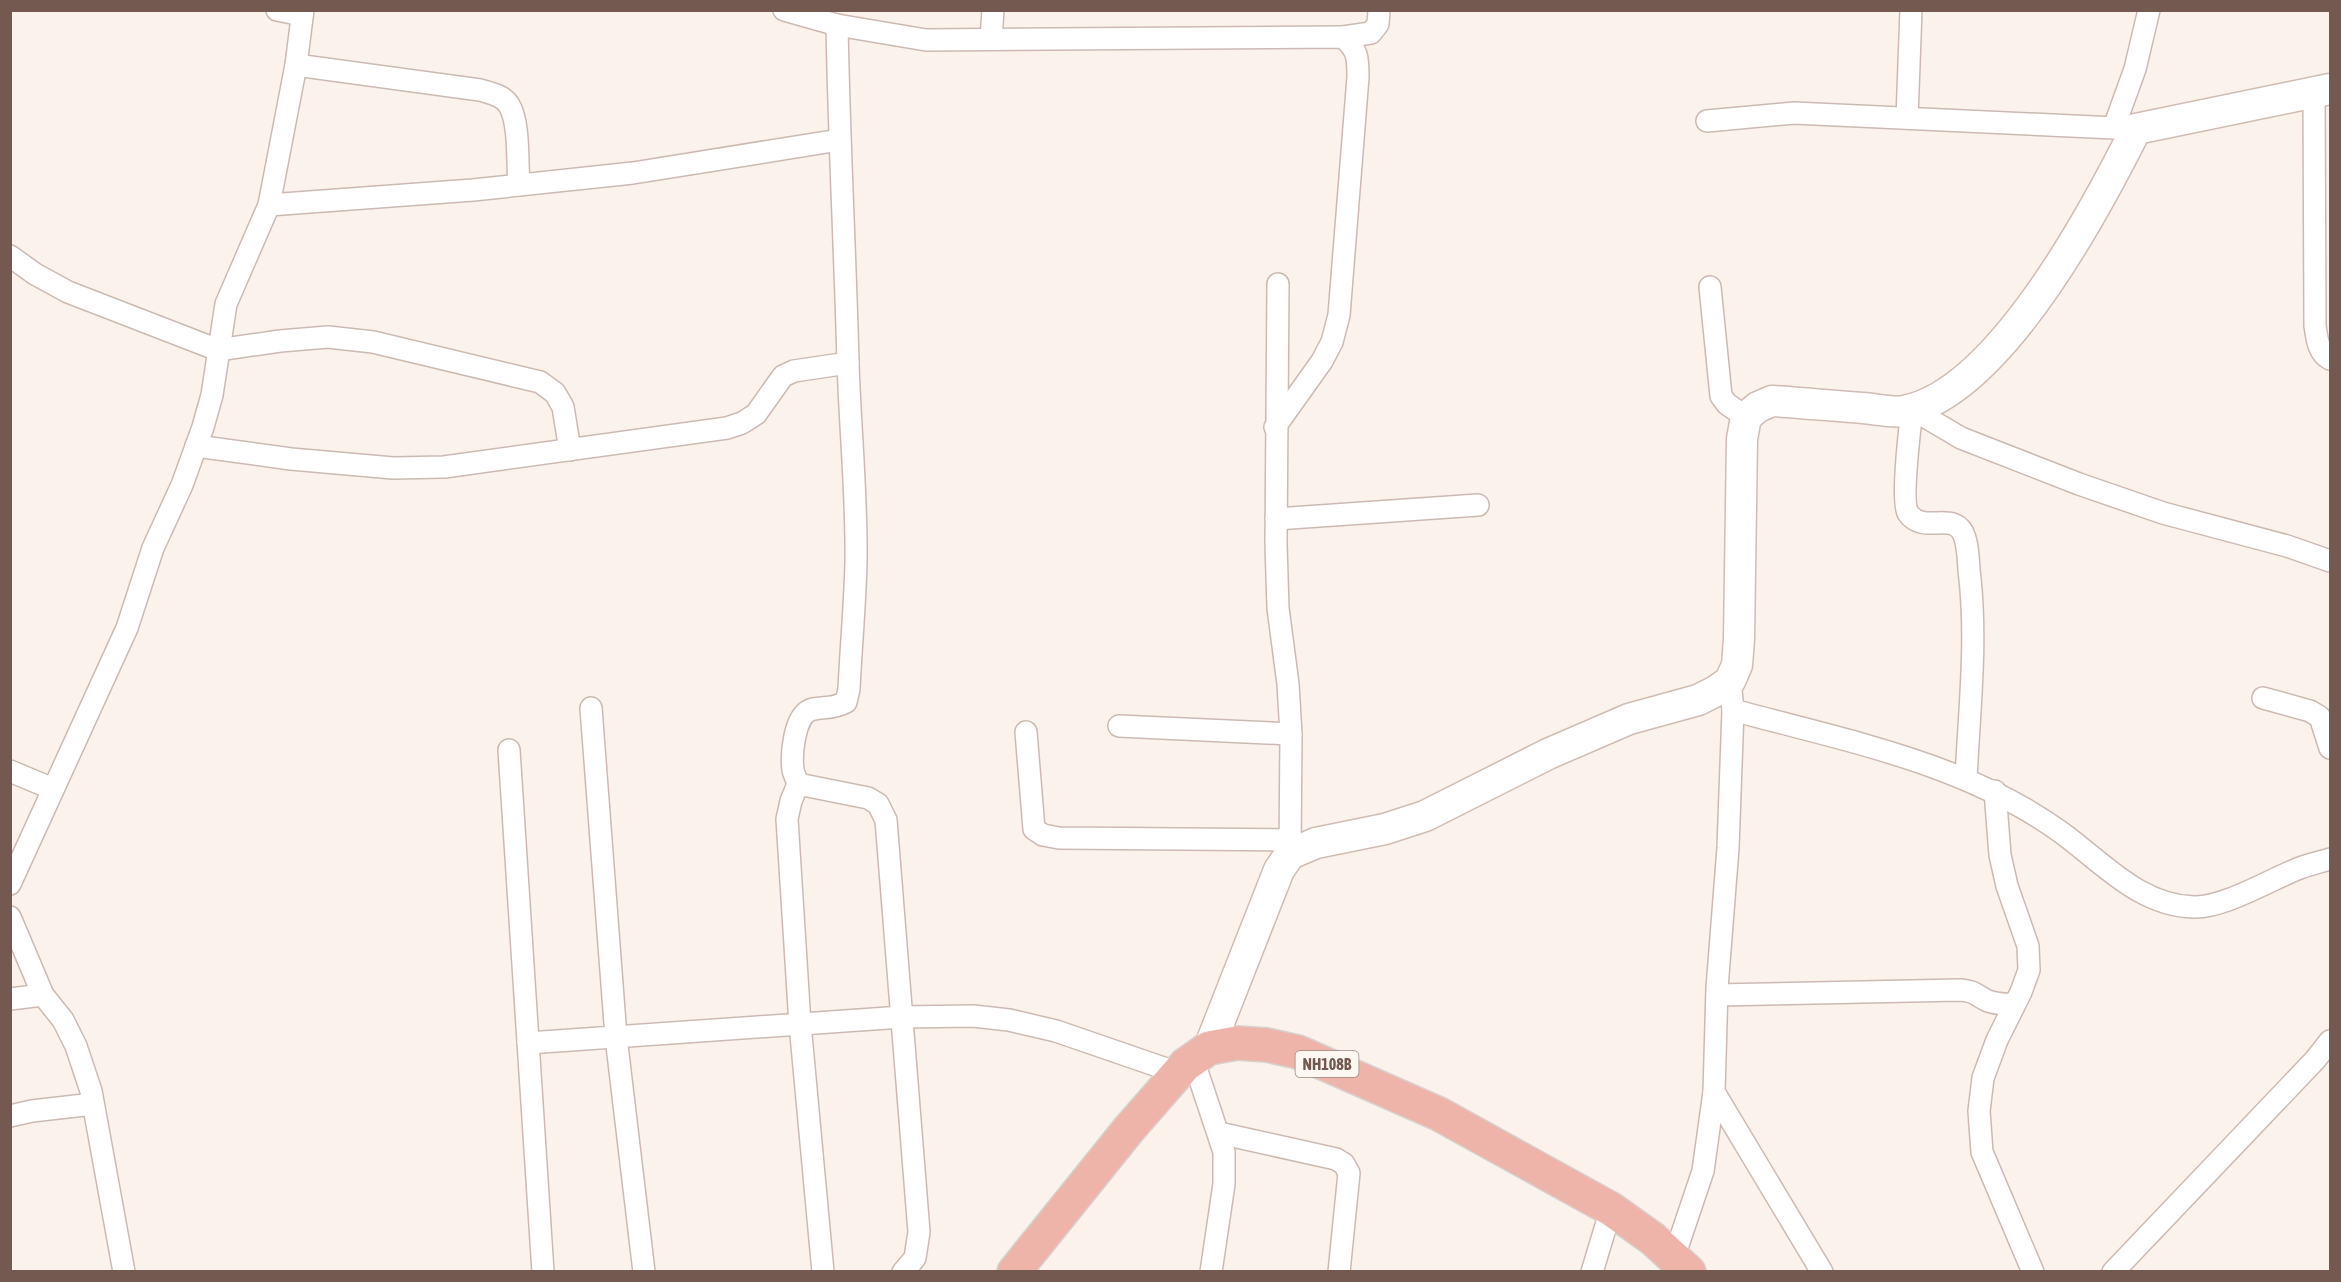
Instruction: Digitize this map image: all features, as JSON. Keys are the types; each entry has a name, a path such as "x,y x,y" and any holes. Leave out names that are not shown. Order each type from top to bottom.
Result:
{"highway":[{"name":"NH108B","path":"1194,1060 1237,1043 1267,1045 1298,1052 1439,1114 1611,1209 1681,1264"},
{"path":"1014,1272 1129,1129 1194,1060"}],"street":[{"path":"10,884 127,628 153,548 182,485 212,395 226,304 269,205 296,65 303,13 277,10"},
{"path":"784,10 837,26 926,39 1343,37 1371,33 1378,24 1379,10"},
{"path":"991,39 993,10"},
{"path":"1907,118 1911,10"},
{"path":"1681,1264 1703,1171 1714,1092 1717,994 1728,848 1731,695 1739,639 1742,439 1746,417 1758,407 1773,401 1902,412 1931,403 1962,381 1996,348 2042,293 2104,192 2125,128 2135,69 2149,10"},
{"path":"823,1272 800,1024 787,819 798,784 793,770 795,730 800,719 809,710 831,708 846,702 849,689 856,563 848,363 848,302 839,140 837,26"},
{"path":"1275,427 1322,361 1332,342 1339,315 1358,77 1358,60 1354,46 1343,37"},
{"path":"296,65 480,90 498,95 509,103 514,120 519,185"},
{"path":"1707,121 1794,113 2125,128 2322,91 2315,326 2318,343 2325,356 2331,359"},
{"path":"269,205 519,185 633,173 839,140"},
{"path":"10,256 35,274 69,292 218,351 280,341 327,337 373,342 540,382 555,393 563,407 570,450"},
{"path":"1211,1272 1224,1184 1224,1152 1194,1060 1290,847 1291,734 1288,684 1278,608 1276,519 1278,284"},
{"path":"1710,286 1720,396 1727,404 1746,417"},
{"path":"196,446 291,459 393,468 444,467 728,428 756,414 783,376 795,371 848,363"},
{"path":"1912,409 1961,438 2079,484 2163,513 2287,546 2331,561"},
{"path":"1912,409 1905,494 1907,511 1914,519 1927,524 1955,523 1962,529 1966,541 1972,603 1972,668 1966,779"},
{"path":"1276,519 1478,505"},
{"path":"1026,732 1034,829 1043,835 1059,838 1290,847 1384,829 1425,816 1548,754 1629,719 1698,700 1716,691 1930,765 1995,791 2061,832 2136,890 2164,903 2196,907 2220,902 2301,867 2331,859"},
{"path":"2263,698 2310,711 2319,717 2331,748"},
{"path":"591,708 616,1037 644,1272"},
{"path":"1119,726 1291,734"},
{"path":"509,750 543,1272"},
{"path":"10,771 53,789"},
{"path":"798,784 868,798 878,804 886,820 919,1232 915,1258 903,1272"},
{"path":"1995,791 2002,866 2028,946 2029,970 1996,1040 1983,1078 1979,1111 1982,1152 2033,1272"},
{"path":"10,917 43,994 63,1020 76,1046 93,1104 124,1272"},
{"path":"1717,994 1959,990 1976,992 1986,1000 1995,1003 2014,1005"},
{"path":"10,999 43,994"},
{"path":"528,1043 902,1017 973,1016 1010,1020 1194,1060"},
{"path":"2113,1272 2331,1041"},
{"path":"1714,1092 1822,1272"},
{"path":"10,1116 32,1110 93,1104"},
{"path":"1219,1133 1336,1159 1344,1164 1348,1173 1339,1272"},
{"path":"1592,1272 1611,1209"}]}
